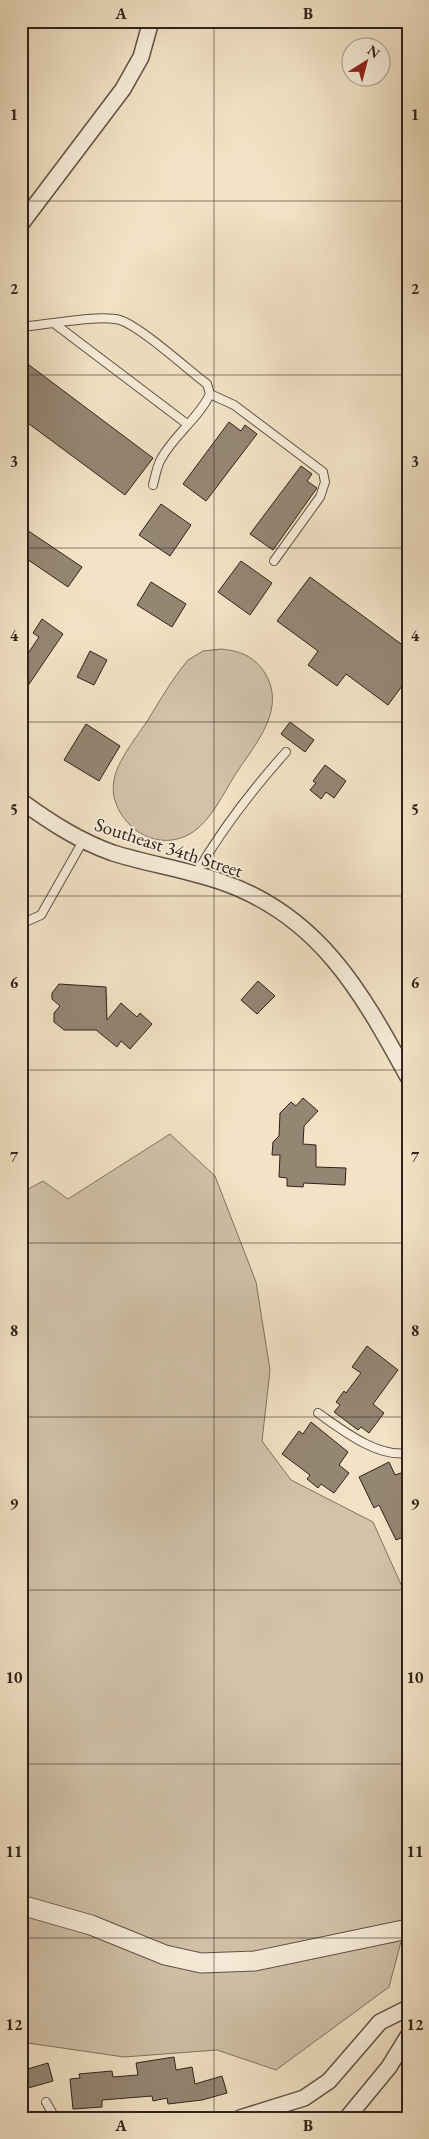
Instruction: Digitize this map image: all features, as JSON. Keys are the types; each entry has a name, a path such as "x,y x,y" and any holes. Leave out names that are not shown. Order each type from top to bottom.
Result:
{"street":[{"path":"21,224 123,89 142,57 151,21"},
{"name":"Southeast 34th Street","path":"21,801 50,822 83,841 122,855 196,874 252,895 279,910 326,950 352,981 372,1011 408,1077"},
{"path":"21,1905 91,1925 165,1955 201,1963 255,1962 408,1929"},
{"path":"240,2118 304,2098 329,2081 380,2022 408,2008"},
{"path":"347,2118 389,2067 408,2036"}],"lane":[{"path":"21,328 103,319 120,320 134,328 207,384 210,394 205,404 160,459 153,485"},
{"path":"55,324 187,424"},
{"path":"210,394 234,405 323,472 326,482 320,497 274,561"},
{"path":"196,874 211,846 286,752"},
{"path":"21,924 41,915 83,841"},
{"path":"318,1413 358,1441 379,1449 408,1453"},
{"path":"46,2102 54,2118"}],"shaded area":[{"path":"221,649 246,655 256,662 265,673 271,687 272,700 266,726 217,806 200,827 181,838 168,840 145,836 126,820 114,797 114,778 118,767 127,750 188,660 203,651"},
{"path":"170,1134 215,1176 256,1282 270,1370 262,1441 291,1480 373,1522 408,1600 408,1915 389,1987 276,2070 217,2050 124,2057 21,2042 21,1193 43,1181 68,1199"}],"building":[{"path":"21,359 153,458 125,495 21,418"},
{"path":"229,422 241,431 245,425 257,434 206,501 183,484"},
{"path":"301,466 312,474 307,481 317,488 273,550 250,534"},
{"path":"161,504 191,525 170,556 139,535"},
{"path":"21,526 82,567 68,587 21,555"},
{"path":"241,561 272,583 250,615 218,592"},
{"path":"310,577 408,649 408,678 388,705 346,674 337,686 308,665 318,651 277,621"},
{"path":"151,582 186,604 172,627 137,605"},
{"path":"42,619 63,634 21,696 21,664 39,637 33,633"},
{"path":"90,651 107,660 94,685 77,677"},
{"path":"290,722 314,740 305,752 281,734"},
{"path":"86,724 120,746 99,781 64,760"},
{"path":"325,765 346,781 334,798 326,792 321,799 310,790 316,783 313,781"},
{"path":"258,981 275,996 257,1014 241,1000"},
{"path":"59,984 106,987 107,1020 121,1003 137,1017 140,1013 152,1024 130,1049 121,1041 117,1047 96,1030 64,1030 54,1022 54,1013 60,1006 52,999 52,993"},
{"path":"303,1098 318,1111 304,1126 303,1144 316,1145 316,1167 346,1168 345,1185 304,1183 303,1187 287,1186 287,1178 279,1177 280,1155 272,1155 273,1142 279,1136 280,1113 291,1102 296,1106"},
{"path":"367,1346 398,1370 373,1404 384,1413 369,1433 361,1427 358,1430 334,1412 340,1405 336,1402 344,1391 346,1393 361,1373 352,1367"},
{"path":"311,1422 348,1452 339,1465 349,1473 334,1493 321,1484 318,1488 307,1479 310,1475 282,1454 299,1431 303,1434"},
{"path":"389,1462 395,1475 401,1473 408,1486 408,1535 396,1540 379,1505 374,1508 359,1477"},
{"path":"174,2057 176,2070 192,2067 195,2084 222,2076 227,2093 202,2100 168,2104 167,2098 153,2101 152,2096 102,2100 102,2107 73,2109 70,2079 80,2078 79,2074 112,2071 113,2077 138,2075 136,2063"},
{"path":"48,2063 53,2081 21,2090 21,2071"}]}
